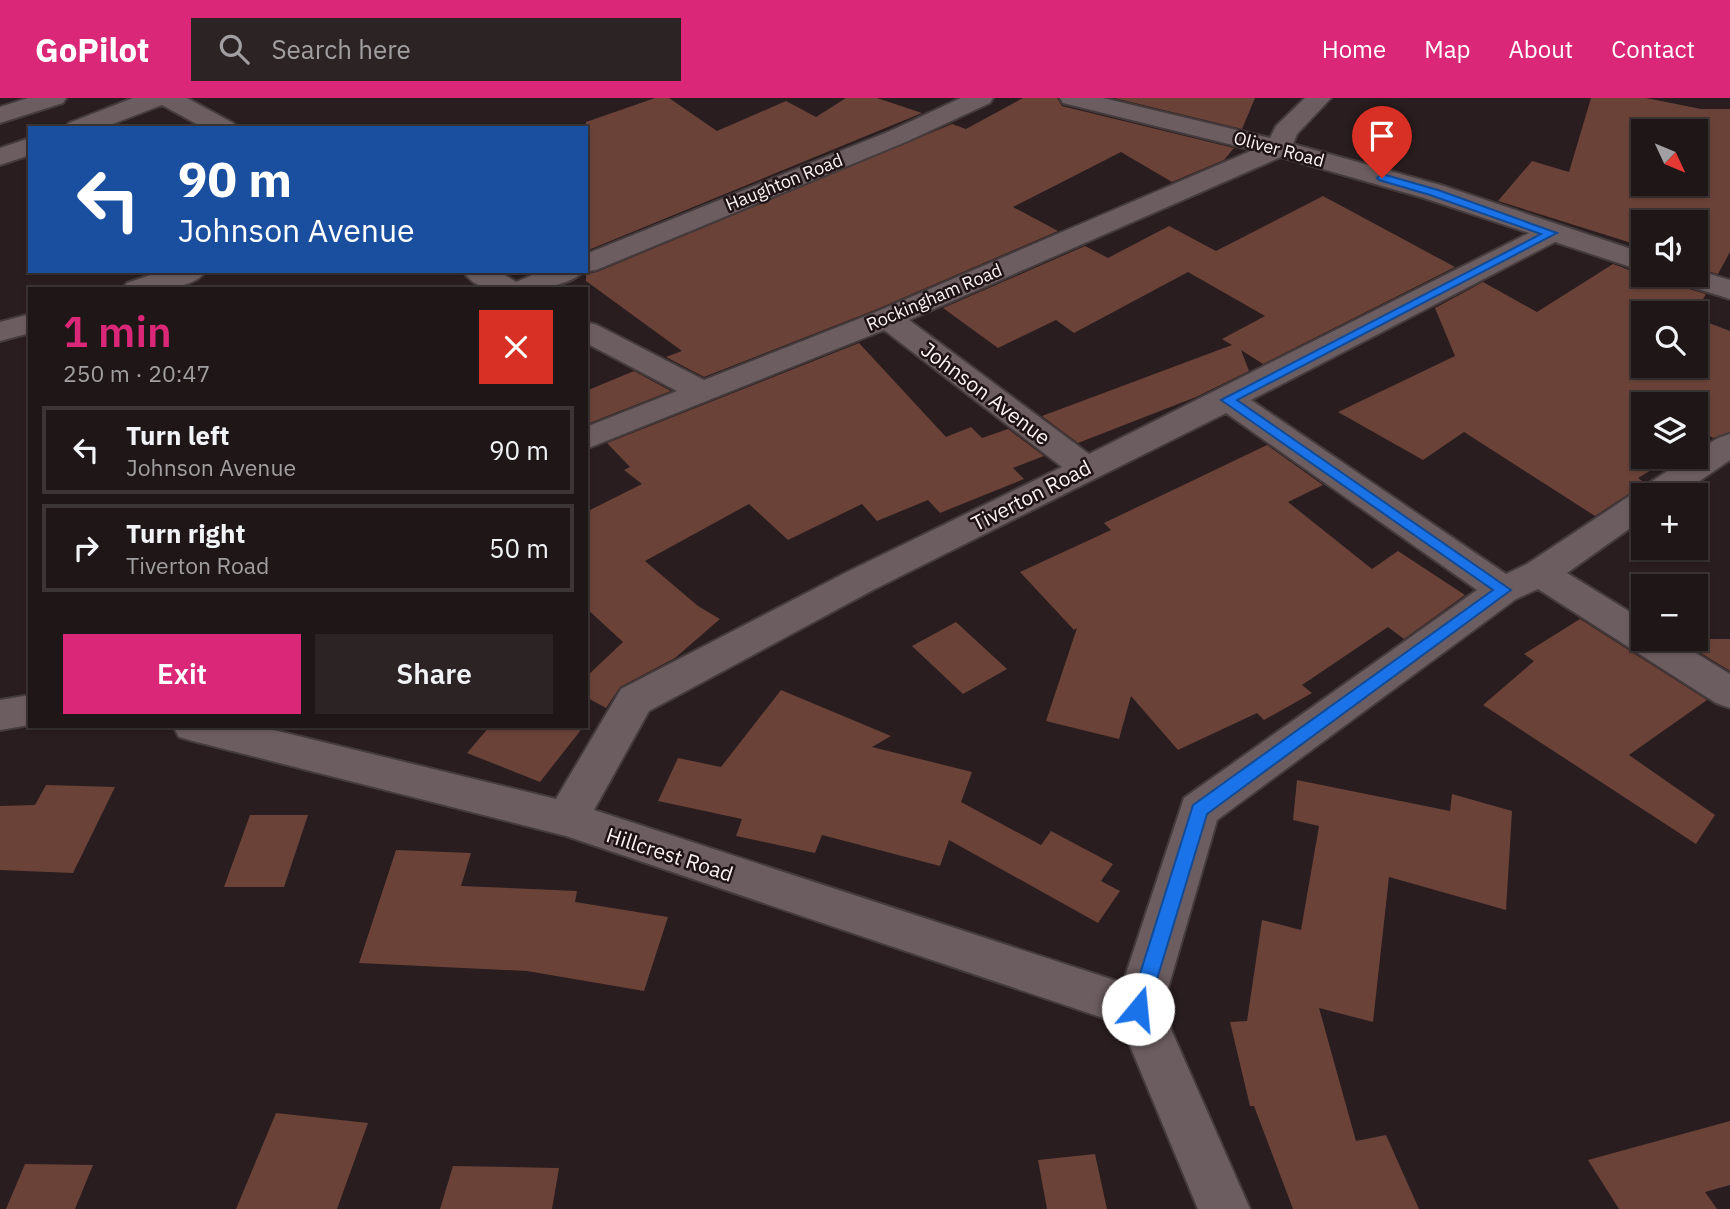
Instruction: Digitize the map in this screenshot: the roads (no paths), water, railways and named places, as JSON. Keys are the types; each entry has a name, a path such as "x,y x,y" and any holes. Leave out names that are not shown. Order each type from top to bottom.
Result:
{"street":[{"path":"0,116 54,98"},
{"path":"83,126 156,98"},
{"path":"168,98 220,126"},
{"name":"Haughton Road","path":"588,263 886,141 981,98"},
{"name":"Oliver Road","path":"1072,98 1279,149 1434,192 1631,258"},
{"path":"1279,149 1285,131 1319,98"},
{"path":"0,157 28,147"},
{"name":"Rockingham Road","path":"588,438 887,318 1279,149"},
{"name":"Tiverton Road","path":"567,819 635,700 860,581 1228,400 1551,233"},
{"path":"143,287 186,273"},
{"path":"480,273 503,287"},
{"path":"530,287 563,273"},
{"path":"1708,283 1730,290"},
{"name":"Johnson Avenue","path":"887,318 1086,468"},
{"path":"0,332 28,324"},
{"path":"588,332 703,392"},
{"path":"1228,400 1522,582 1631,632"},
{"path":"1673,483 1730,444"},
{"path":"1223,1209 1138,1009 1199,810 1522,582 1631,511"},
{"path":"1664,651 1730,693"},
{"path":"0,715 28,710"},
{"name":"Hillcrest Road","path":"201,728 567,819 1138,1009"}]}
